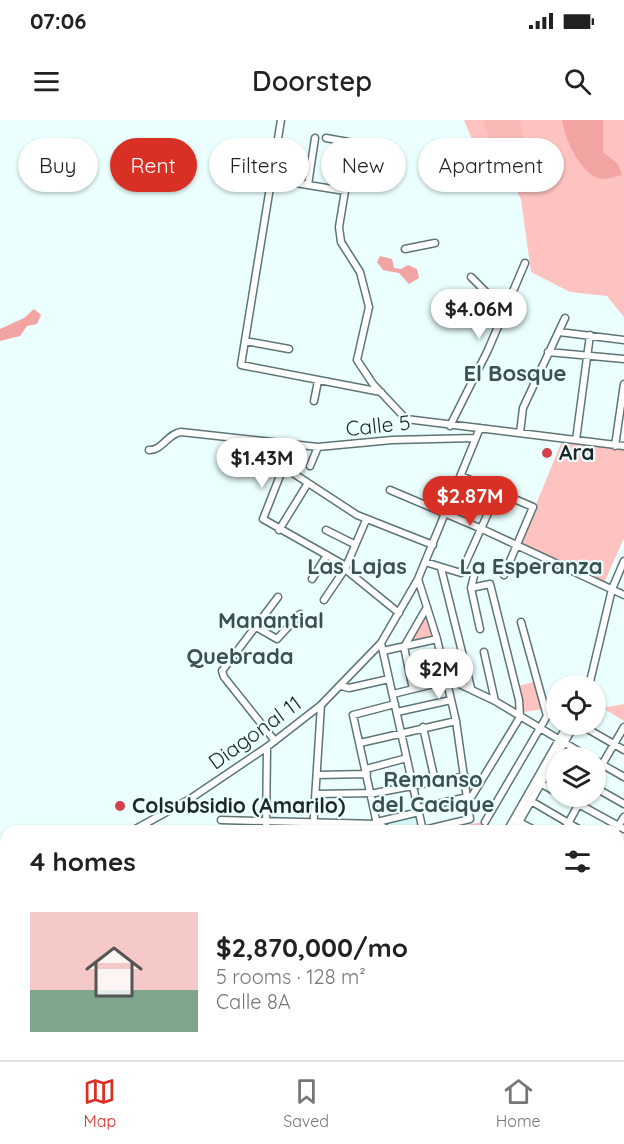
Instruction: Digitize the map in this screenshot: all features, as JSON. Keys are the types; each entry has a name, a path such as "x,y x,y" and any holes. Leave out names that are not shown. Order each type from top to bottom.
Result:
{"street":[{"path":"278,138 281,120"},
{"path":"309,178 315,138"},
{"path":"269,192 241,366 381,393"},
{"path":"344,192 339,227 341,242 360,272 369,307 357,360 381,393 406,418 450,426 624,446"},
{"path":"405,249 435,243"},
{"path":"450,426 505,311 525,263"},
{"path":"471,277 505,311"},
{"path":"520,433 523,408 565,318"},
{"path":"559,332 624,340"},
{"path":"576,440 590,335"},
{"path":"244,341 289,349"},
{"path":"548,352 624,359"},
{"path":"314,401 318,381"},
{"path":"615,446 624,384"},
{"name":"Diagonal 11","path":"143,825 190,799 267,747 321,705 381,643 418,579 480,428"},
{"name":"Calle 5","path":"149,450 154,451 172,434 181,432 318,447 392,440 475,438"},
{"path":"276,443 272,458 283,468 366,520 433,545"},
{"path":"310,466 318,447"},
{"path":"283,468 263,519 282,532 327,555 399,613"},
{"path":"461,476 533,507 504,575"},
{"path":"282,532 308,483"},
{"path":"390,490 482,529 624,595"},
{"path":"425,562 459,574 462,572 498,491"},
{"path":"324,600 345,568 366,520"},
{"path":"326,530 354,543"},
{"path":"312,579 327,555"},
{"path":"592,675 612,589 624,561"},
{"path":"441,568 471,688"},
{"path":"474,576 471,588 480,629"},
{"path":"418,579 437,639 456,721 470,819 445,825"},
{"path":"221,820 377,823 472,796 520,717 519,700 490,584 471,588"},
{"path":"274,741 224,677 222,671 278,597"},
{"path":"413,689 404,647 428,607"},
{"path":"256,627 277,639 300,614"},
{"path":"485,822 547,716 521,622"},
{"path":"383,651 437,639"},
{"path":"381,643 423,825"},
{"path":"484,652 495,701"},
{"path":"409,668 441,659"},
{"path":"341,686 349,688 389,679"},
{"path":"393,694 446,681 471,688 572,747"},
{"path":"397,712 451,700"},
{"path":"380,825 377,823 353,715 395,704"},
{"path":"313,822 321,705"},
{"path":"360,742 456,721"},
{"path":"423,727 435,782"},
{"path":"606,752 624,727"},
{"path":"560,747 564,735"},
{"path":"511,825 567,735"},
{"path":"598,735 624,750"},
{"path":"266,822 267,747"},
{"path":"317,775 366,771 407,758"},
{"path":"606,767 624,777"},
{"path":"517,825 546,775"},
{"path":"316,794 371,793 465,776"},
{"path":"540,783 546,786"},
{"path":"606,794 624,804"},
{"path":"531,801 572,825"},
{"path":"569,823 577,807"},
{"path":"581,807 612,825"},
{"path":"519,822 525,825"}],"shaded area":[{"path":"464,120 624,120 624,317 607,296 570,292 531,272 521,199 517,192 564,192 564,138 471,138"},
{"path":"483,120 520,120 523,138 490,138"},
{"path":"562,120 603,120 603,152 618,164 622,175 603,179 588,172 570,146"},
{"path":"380,256 392,259 394,268 401,269 408,265 417,269 419,278 409,284 399,273 383,270 377,262"},
{"path":"34,309 41,315 37,324 27,326 20,336 0,341 0,329 24,318"},
{"path":"562,441 624,448 624,538 603,585 519,546"},
{"path":"285,446 297,448 289,468 281,462"},
{"path":"427,613 433,638 409,643"},
{"path":"534,682 543,709 524,712 518,686"},
{"path":"624,704 624,721 606,710 606,707"},
{"path":"415,815 417,825 391,825 385,822"},
{"path":"482,822 481,825 465,825"}],"place":[{"name":"Ara","path":"547,453"},
{"name":"Colsubsidio (Amarilo)","path":"120,806"}],"district":[{"name":"El Bosque","path":"515,373"},
{"name":"Las Lajas","path":"357,566"},
{"name":"La Esperanza","path":"531,566"},
{"name":"Manantial","path":"271,620"},
{"name":"Quebrada","path":"240,656"},
{"name":"Remanso del Cacique","path":"433,792"}]}
